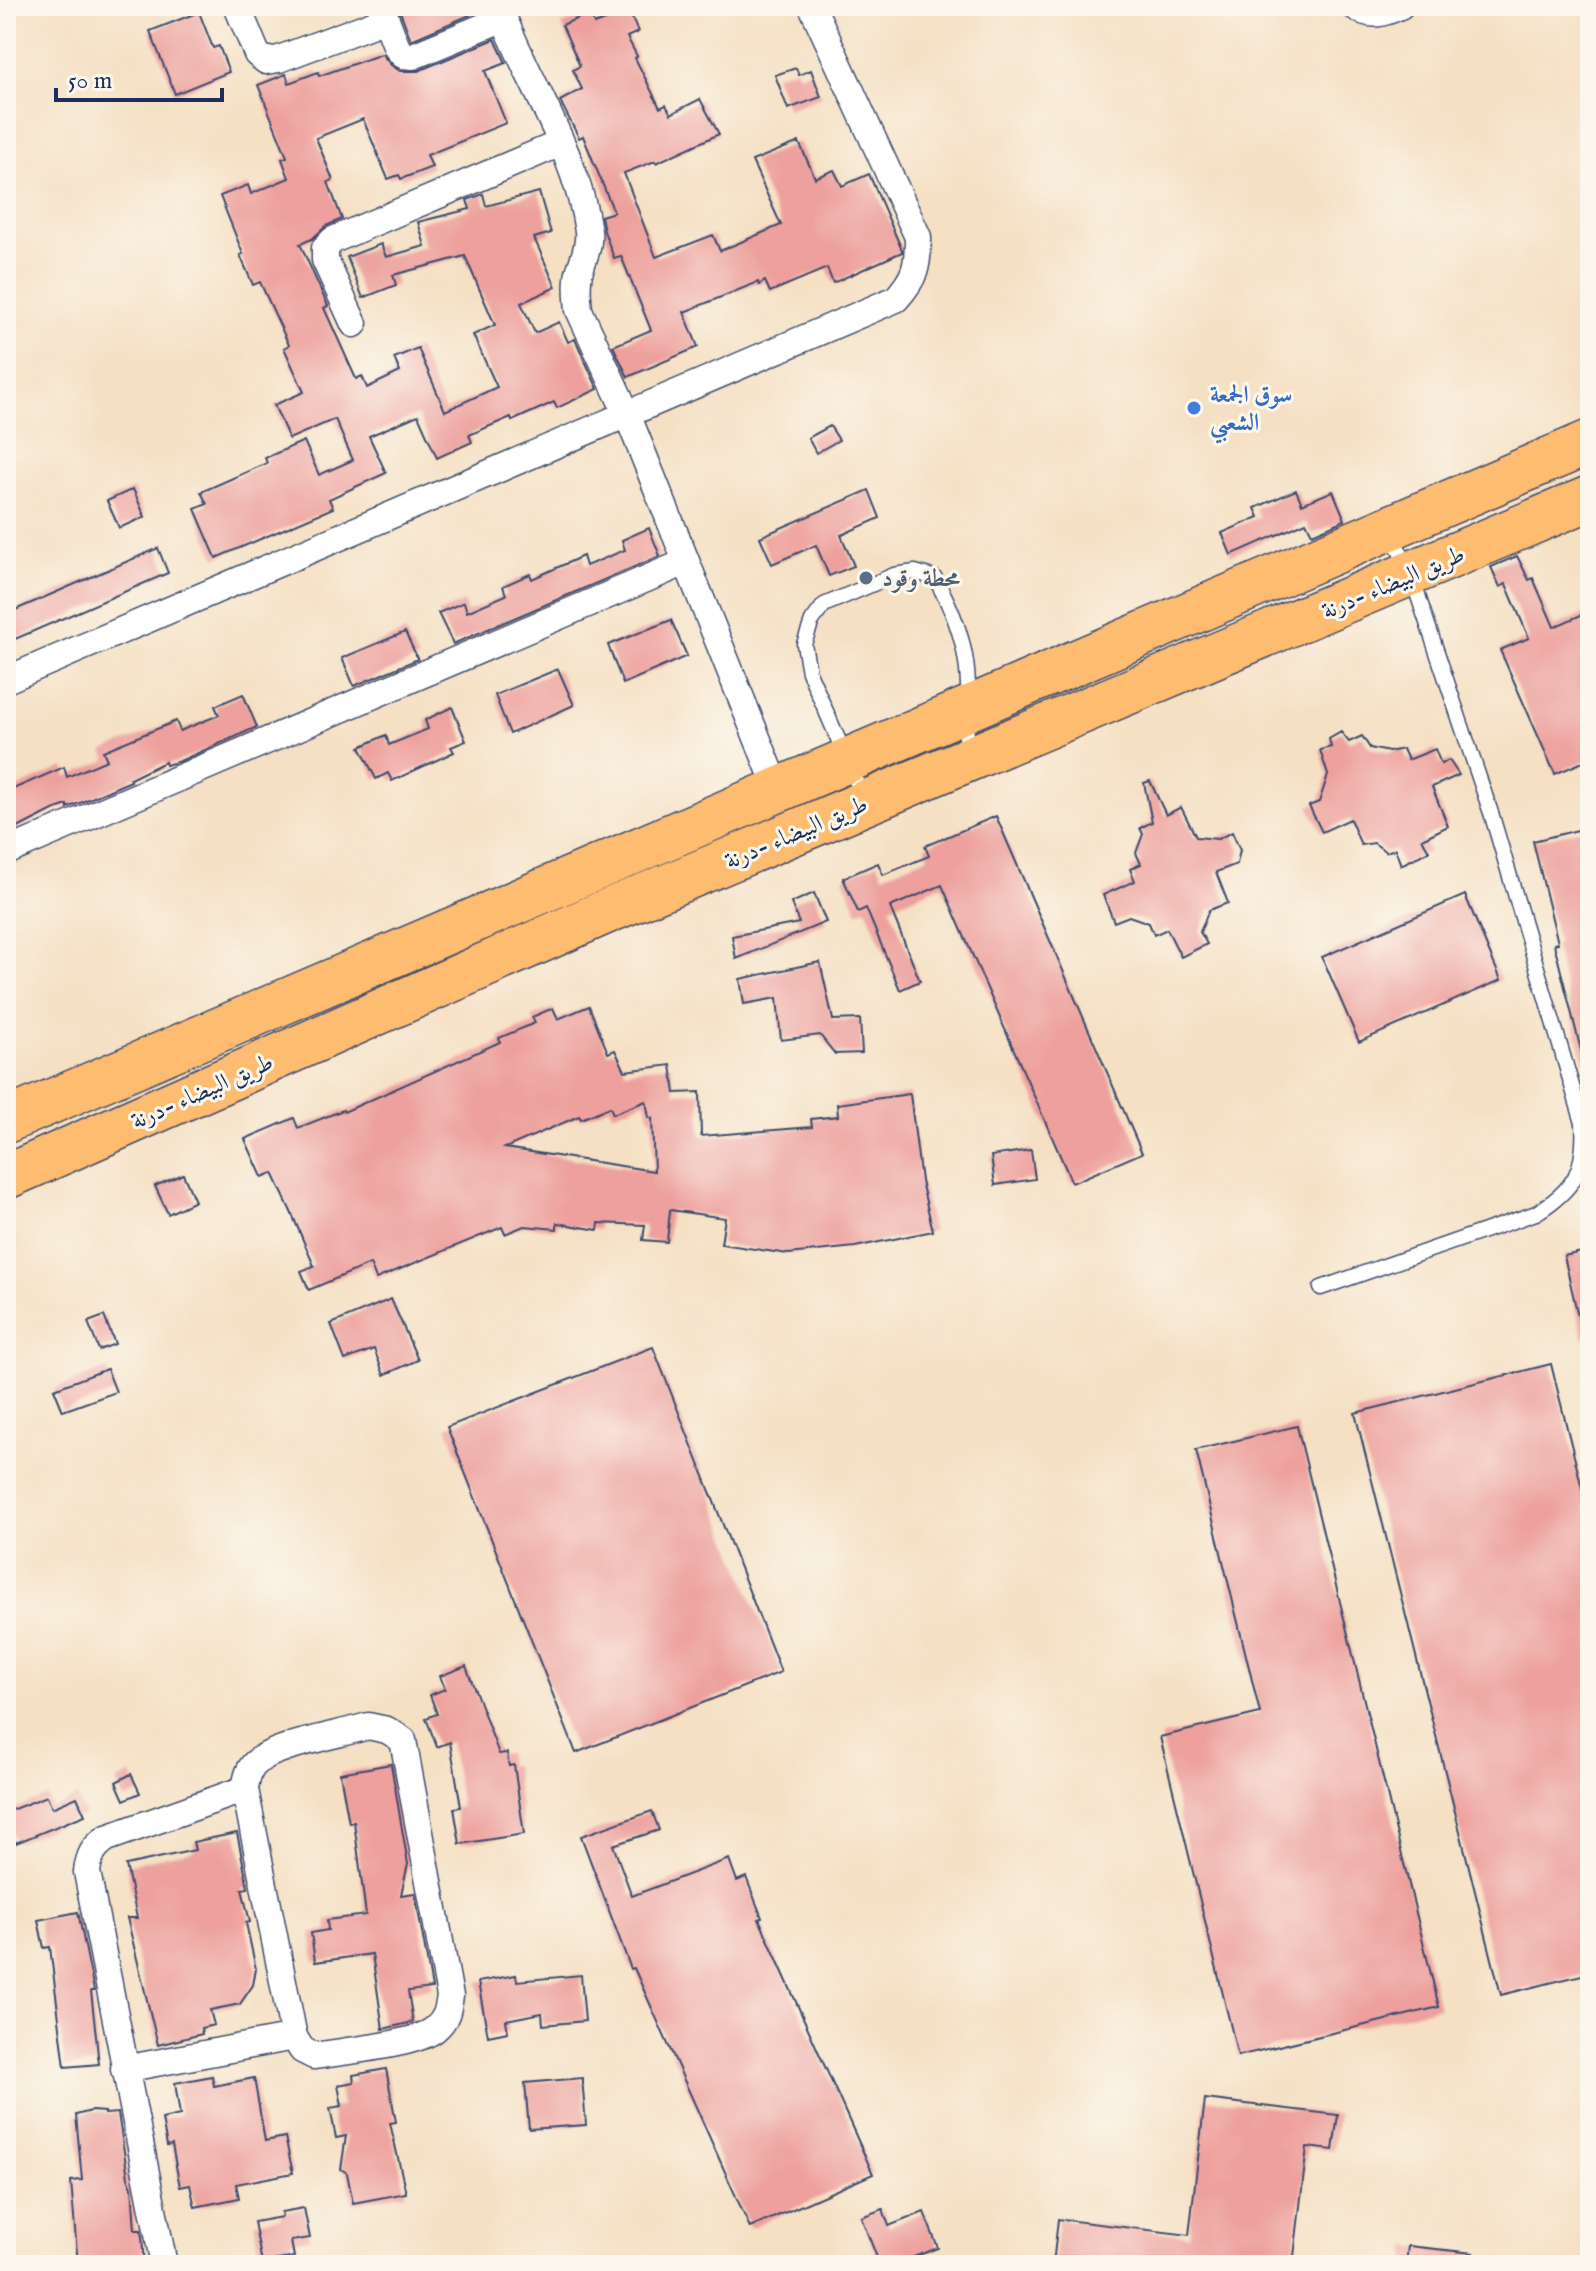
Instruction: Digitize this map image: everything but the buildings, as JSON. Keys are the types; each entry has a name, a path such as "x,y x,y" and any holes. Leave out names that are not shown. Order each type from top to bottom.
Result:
{"highway":[{"name":"طريق البيضاء -درنة","path":"6,1121 1590,442"},
{"name":"طريق البيضاء -درنة","path":"6,1177 603,913 1590,498"}],"street":[{"path":"237,6 257,54 266,61 279,59 384,13 397,48 403,55 413,56 502,12 561,143 584,210 589,236 586,256 579,272 579,310 627,414 778,790"},
{"path":"6,680 896,299 912,281 918,260 918,237 812,6"},
{"path":"1354,6 1371,15 1386,13 1400,6"},
{"path":"354,324 325,260 325,248 333,240 561,143"},
{"path":"6,852 686,562"},
{"path":"368,1726 387,1730 403,1740 450,1996 447,2016 434,2030 414,2039 314,2056 302,2050 294,2037 245,1789 247,1773 258,1760 280,1750 368,1726"},
{"path":"164,2265 87,1872 89,1858 95,1846 107,1838 245,1789"},
{"path":"124,2069 294,2037"}],"lane":[{"path":"1321,1288 1536,1213 1556,1201 1572,1185 1581,1165 1584,1145 1583,1123 1510,874 1411,575 1390,529"},
{"path":"866,803 809,672 804,644 812,621 824,605 894,575 915,572 935,578 948,601 967,654 969,710 965,760"}],"place":[{"name":"سوق الجمعة الشعبي","path":"1194,408"},
{"name":"محطة وقود","path":"866,578"}]}
